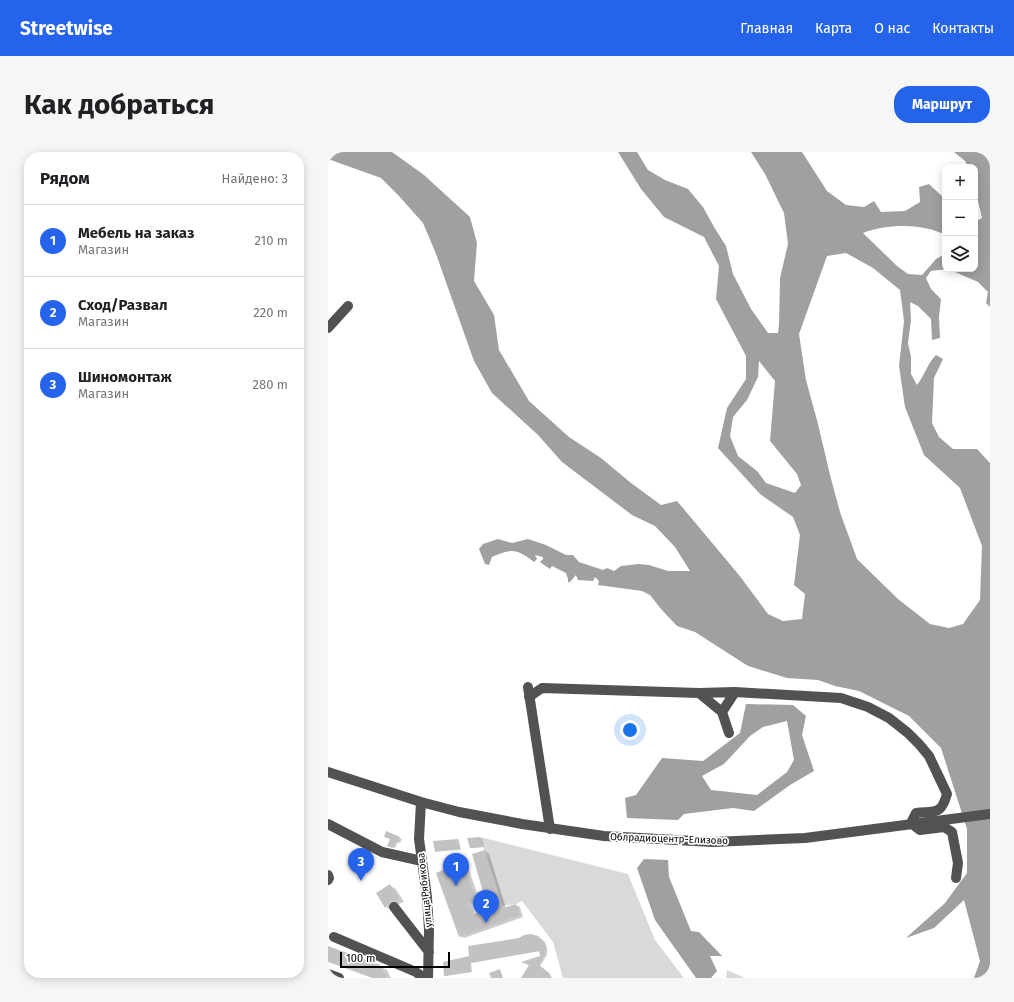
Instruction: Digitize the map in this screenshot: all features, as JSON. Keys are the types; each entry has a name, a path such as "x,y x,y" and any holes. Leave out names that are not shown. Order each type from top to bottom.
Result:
{"street":[{"path":"328,328 348,306"},
{"path":"550,829 529,692 542,688 699,693 735,692 841,698 868,707 889,718 908,733 929,756 947,794 944,806 938,811 916,813 911,824 920,830 944,827 952,832 958,863 956,878"},
{"path":"722,712 735,692"},
{"path":"699,693 722,712 729,733"},
{"name":"Облрадиоцентр-Елизово","path":"328,772 421,802 459,812 550,829 604,836 713,842 805,838 949,818 990,814"},
{"name":"улица Рябикова","path":"421,802 419,839 427,897 429,930 428,978"},
{"path":"328,824 382,852 422,862"},
{"path":"328,876 328,880"},
{"path":"394,907 429,952"},
{"path":"334,937 416,972 424,978"},
{"path":"328,974 339,978"}],"shaded area":[{"path":"328,152 392,152 424,175 470,217 477,243 474,281 494,315 499,350 529,401 569,437 601,458 661,505 677,501 739,575 768,614 783,621 802,619 805,594 794,585 800,535 793,517 760,494 718,448 727,408 746,379 746,356 716,299 719,266 704,237 664,217 641,189 618,152 637,152 648,170 665,180 688,189 703,207 726,246 733,274 751,309 768,333 778,333 780,278 788,244 784,213 765,174 751,152 802,152 827,191 846,205 864,207 874,201 881,212 905,211 920,202 919,187 929,184 942,196 942,234 926,228 904,226 883,228 863,233 897,266 908,274 922,275 936,259 942,256 942,270 931,271 926,278 931,289 941,299 939,317 940,338 932,340 931,319 918,306 910,302 911,320 908,343 911,357 911,374 917,385 930,362 936,355 943,359 934,378 932,423 939,437 953,449 977,449 990,463 990,978 974,978 980,961 964,900 934,928 906,938 945,903 967,873 967,829 941,748 909,716 859,691 835,686 818,680 787,678 748,666 695,632 677,626 650,595 642,591 598,585 599,581 595,577 593,581 578,580 576,575 569,583 566,573 552,566 550,569 540,562 543,557 535,555 537,559 534,562 523,554 514,551 505,552 492,557 489,565 485,564 479,549 483,544 498,539 512,543 528,539 546,545 566,555 573,555 579,562 603,570 607,568 614,571 621,566 638,564 649,565 668,571 690,571 675,547 655,526 632,515 562,462 538,435 492,393 474,361 436,254 423,223 381,178 328,159","holes":["846,253 873,268 900,290 904,321 899,366 905,407 924,455 960,488 982,546 980,600 963,624 949,628 930,624 898,599 857,559 840,512 806,380 799,334 827,256","759,361 775,381 770,441 797,474 801,485 795,493 766,483 757,471 738,456 730,436 733,417 747,400 758,377"]},
{"path":"954,152 990,152 990,307 986,303 988,292 978,282 955,272 978,272 978,220 982,218 978,201 978,164 966,164"},
{"path":"746,704 793,705 806,716 802,735 814,771 790,785 754,811 733,808 684,814 678,820 627,818 625,798 636,795 662,758 703,761 740,733","holes":["787,721 794,760 787,772 757,795 711,790 702,776 724,764 750,736 763,727"]},
{"path":"480,837 628,874 655,940 684,978 563,978 553,942 522,901 516,904 502,906"},
{"path":"644,859 668,860 669,877 691,931 699,932 722,956 710,956 717,971 711,978 696,978 655,920 637,868"},
{"path":"727,970 745,978 726,978"}],"building":[{"path":"386,831 400,837 397,843 395,842 393,848 387,846 390,839 384,837"},
{"path":"480,837 484,847 470,848 467,838"},
{"path":"458,839 460,849 435,852 433,841"},
{"path":"485,850 503,908 516,904 520,915 459,937 436,873 445,869 444,863 462,857 476,900 467,903 472,915 488,909 472,854"},
{"path":"390,884 399,899 390,902 385,908 376,893"},
{"path":"531,934 538,936 546,947 545,954 539,965 549,973 551,978 521,978 529,965 521,962 540,956 539,951 470,963 471,972 444,976 443,962 469,956 468,946 519,938 524,935"},
{"path":"328,946 380,965 387,978 371,978 328,961"},
{"path":"500,969 503,978 491,978 489,973"}],"place":[{"name":"Шиномонтаж","path":"361,881"},
{"name":"Мебель на заказ","path":"456,886"},
{"name":"Сход/Развал","path":"486,923"}]}
